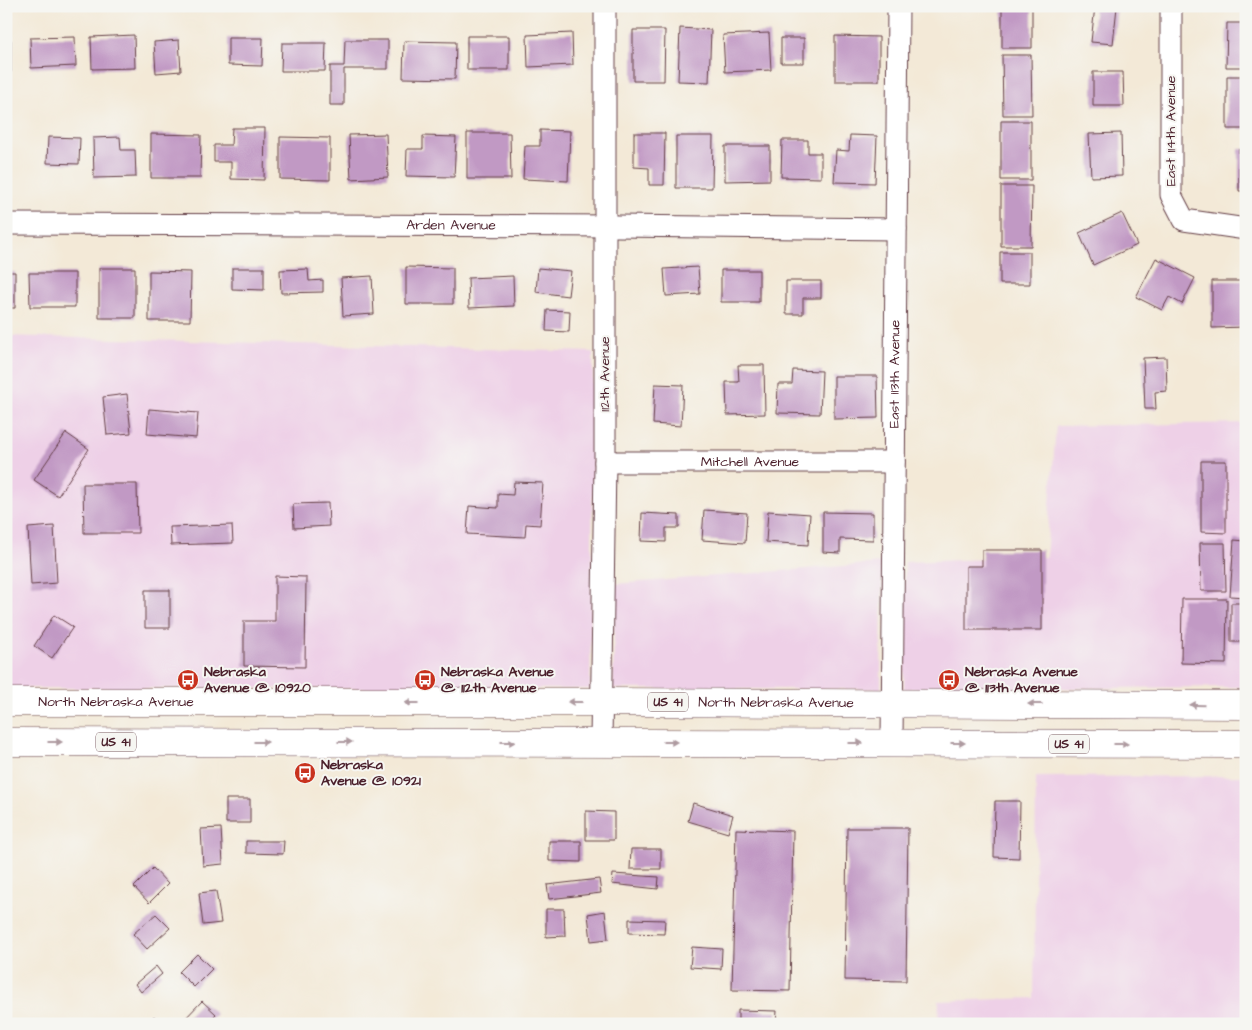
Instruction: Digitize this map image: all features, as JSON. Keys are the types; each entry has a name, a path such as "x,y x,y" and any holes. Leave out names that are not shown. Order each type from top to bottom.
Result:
{"main road":[{"name":"North Nebraska Avenue","path":"8,702 1246,705"},
{"path":"8,702 8,742"},
{"path":"926,743 927,704"},
{"name":"US 41","path":"8,742 1246,744"}],"street":[{"name":"112th Avenue","path":"601,742 605,462 605,6"},
{"name":"East 113th Avenue","path":"892,743 898,6"},
{"name":"East 114th Avenue","path":"1171,6 1171,195 1184,220 1246,229"},
{"name":"Arden Avenue","path":"6,224 896,229"},
{"name":"Mitchell Avenue","path":"605,462 894,462"}],"shaded area":[{"path":"6,336 593,352 590,689 6,688"},
{"path":"1246,423 1246,687 904,689 905,562 1046,557 1056,426"},
{"path":"882,563 881,689 613,689 615,584"},
{"path":"1246,776 1246,1024 938,1024 939,1001 1034,998 1036,777"}],"building":[{"path":"1002,6 1032,6 1032,48 1002,48"},
{"path":"1095,6 1117,7 1113,44 1091,42"},
{"path":"1227,23 1246,23 1246,67 1226,67"},
{"path":"680,28 711,30 709,82 678,81"},
{"path":"633,30 665,30 664,81 633,81"},
{"path":"572,33 573,65 528,67 527,35"},
{"path":"769,33 771,70 725,72 723,35"},
{"path":"134,35 135,68 92,69 91,37"},
{"path":"467,36 509,36 509,70 467,70"},
{"path":"835,36 879,37 879,81 835,81"},
{"path":"75,37 76,66 31,68 30,38"},
{"path":"228,38 263,38 262,66 228,65"},
{"path":"781,38 804,38 804,63 781,63"},
{"path":"6,40 11,40 11,72 6,72"},
{"path":"179,40 181,71 156,73 154,42"},
{"path":"345,40 388,40 388,69 344,69 344,105 330,105 330,66 344,66"},
{"path":"404,41 456,42 455,79 403,78"},
{"path":"282,43 326,43 325,71 281,71"},
{"path":"1002,55 1031,55 1032,115 1003,115"},
{"path":"1093,72 1123,72 1124,106 1093,106"},
{"path":"1227,76 1246,76 1246,129 1227,129"},
{"path":"1001,121 1031,121 1031,180 1001,180"},
{"path":"232,128 265,128 264,180 231,179 231,162 214,162 214,145 231,145"},
{"path":"540,130 570,131 568,181 523,179 525,146 540,146"},
{"path":"467,133 510,133 511,179 467,179"},
{"path":"634,133 665,133 664,185 649,185 649,168 634,167"},
{"path":"1121,133 1122,176 1091,177 1089,134"},
{"path":"151,134 201,135 200,178 151,178"},
{"path":"386,134 388,177 351,179 349,135"},
{"path":"850,135 877,136 875,183 834,182 836,150 849,151"},
{"path":"423,136 456,137 454,177 406,176 407,149 423,149"},
{"path":"676,136 713,136 712,188 676,188"},
{"path":"48,137 80,138 79,164 47,163"},
{"path":"120,137 121,150 135,150 136,177 94,178 93,138"},
{"path":"280,137 330,138 330,180 280,179"},
{"path":"782,140 808,140 808,153 821,153 821,178 781,177"},
{"path":"725,146 770,146 770,180 725,181"},
{"path":"1239,149 1246,149 1246,191 1239,191"},
{"path":"1001,186 1032,186 1031,246 1001,246"},
{"path":"1122,213 1137,245 1093,265 1079,233"},
{"path":"1000,252 1030,252 1030,284 1000,284"},
{"path":"1156,258 1195,278 1182,304 1169,297 1162,310 1136,297"},
{"path":"406,267 453,268 453,304 406,304"},
{"path":"698,267 700,294 666,296 664,269"},
{"path":"99,268 135,268 135,318 99,318"},
{"path":"232,268 264,268 264,290 232,289"},
{"path":"538,268 571,271 568,296 536,292"},
{"path":"308,269 309,281 323,280 323,292 281,293 280,270"},
{"path":"721,270 759,270 759,302 721,302"},
{"path":"149,271 191,272 190,321 149,321"},
{"path":"6,272 15,272 15,308 6,308"},
{"path":"29,273 75,273 75,307 30,307"},
{"path":"372,276 374,314 343,316 341,278"},
{"path":"513,276 514,306 469,308 468,278"},
{"path":"786,281 821,281 821,298 803,298 803,314 786,314"},
{"path":"1212,281 1246,281 1246,327 1212,328"},
{"path":"547,310 570,311 569,332 546,331"},
{"path":"1166,357 1167,391 1155,392 1156,409 1145,409 1143,358"},
{"path":"738,365 764,365 765,414 727,415 726,382 739,382"},
{"path":"793,370 822,371 820,414 777,413 778,384 792,384"},
{"path":"834,376 877,376 878,418 834,419"},
{"path":"655,384 683,385 681,426 653,424"},
{"path":"127,394 131,433 107,435 103,397"},
{"path":"149,409 198,413 196,438 147,434"},
{"path":"66,433 89,449 58,496 34,480"},
{"path":"1201,461 1226,461 1226,533 1201,532"},
{"path":"514,482 543,483 540,525 526,524 525,537 467,534 469,506 498,508 498,494 513,495"},
{"path":"83,484 137,484 138,533 84,533"},
{"path":"328,503 329,526 294,528 293,504"},
{"path":"704,510 747,513 745,543 702,540"},
{"path":"768,511 810,514 808,545 766,542"},
{"path":"823,512 873,513 873,540 840,539 840,553 823,552"},
{"path":"642,513 679,515 679,528 666,528 666,542 641,541"},
{"path":"232,525 233,543 171,545 170,527"},
{"path":"54,526 57,583 31,585 28,528"},
{"path":"1234,540 1246,541 1246,597 1230,596"},
{"path":"1200,543 1225,543 1226,591 1201,591"},
{"path":"982,550 1042,550 1042,630 966,630 966,566 982,566"},
{"path":"275,576 306,577 305,667 244,666 244,621 275,621"},
{"path":"145,590 170,590 170,628 145,628"},
{"path":"1182,599 1227,599 1226,664 1181,663"},
{"path":"1231,603 1246,603 1246,642 1231,642"},
{"path":"54,615 73,627 52,658 34,646"},
{"path":"226,799 250,799 250,823 226,823"},
{"path":"995,801 1020,801 1019,858 994,857"},
{"path":"693,803 733,815 728,833 688,821"},
{"path":"586,811 614,812 614,840 586,840"},
{"path":"221,828 223,864 203,866 201,829"},
{"path":"847,828 908,828 906,981 845,980"},
{"path":"736,829 793,831 790,991 732,990"},
{"path":"246,841 284,841 283,854 246,853"},
{"path":"549,841 581,841 581,862 549,861"},
{"path":"631,849 661,849 661,869 630,869"},
{"path":"153,868 168,884 149,903 134,887"},
{"path":"613,874 659,877 658,889 612,884"},
{"path":"599,879 601,893 549,899 547,885"},
{"path":"216,891 221,923 203,925 199,893"},
{"path":"546,909 564,909 565,936 546,937"},
{"path":"605,911 608,939 591,941 588,914"},
{"path":"156,914 170,928 147,949 133,934"},
{"path":"629,919 665,920 664,934 629,933"},
{"path":"692,947 722,949 721,969 690,967"},
{"path":"197,954 212,969 194,987 179,972"},
{"path":"156,966 162,974 141,992 135,984"},
{"path":"202,1001 216,1014 207,1024 180,1024"},
{"path":"738,1010 777,1011 776,1024 738,1024"},
{"path":"154,1016 161,1024 146,1024"}],"place":[{"name":"Nebraska Avenue @ 10920","path":"188,680"},
{"name":"Nebraska Avenue @ 112th Avenue","path":"425,680"},
{"name":"Nebraska Avenue @ 113th Avenue","path":"949,680"},
{"name":"Nebraska Avenue @ 10921","path":"305,773"}]}
